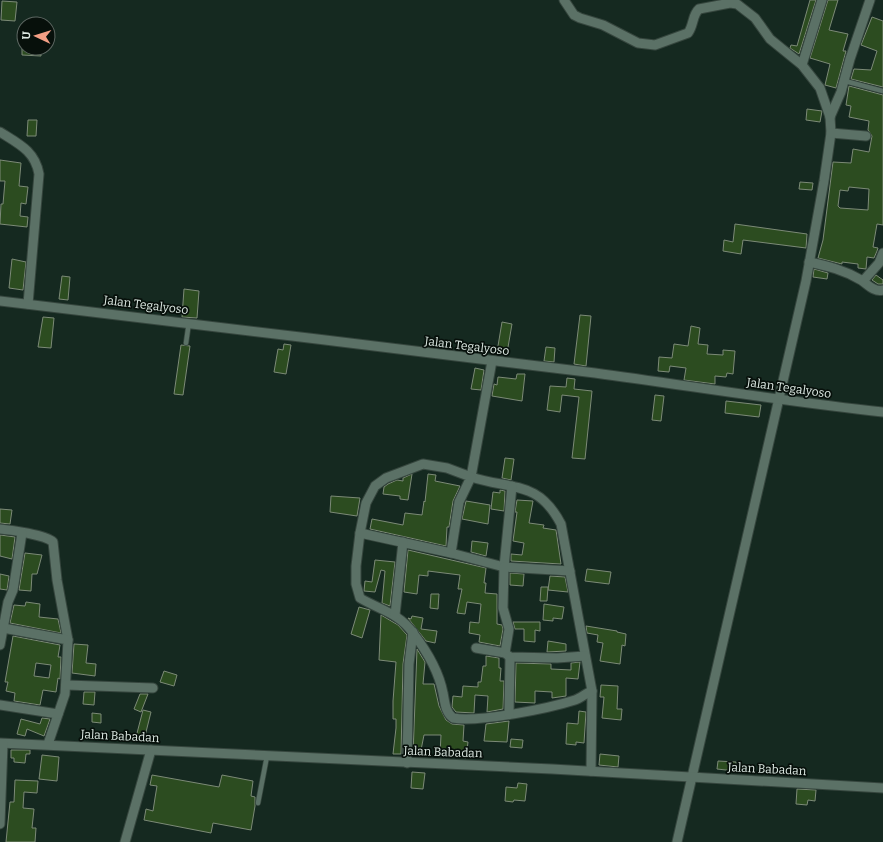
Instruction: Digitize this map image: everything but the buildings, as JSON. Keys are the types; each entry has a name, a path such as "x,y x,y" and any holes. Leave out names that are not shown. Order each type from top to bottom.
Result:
{"street":[{"path":"564,0 574,15 603,25 638,43 651,45 688,33 693,26 696,12 699,9 730,3 737,4 755,18 770,39 802,65 820,88 830,117 831,133 809,262 677,842"},
{"path":"802,65 822,0"},
{"path":"830,117 845,81 850,59 870,0"},
{"path":"0,132 27,150 37,163 39,174 28,304"},
{"path":"831,133 866,136"},
{"path":"863,281 879,263 883,253"},
{"path":"809,262 832,267 863,281 874,289 883,290"},
{"name":"Jalan Tegalyoso","path":"0,301 48,305 189,322 883,412"},
{"path":"451,553 459,502 470,477 492,361"},
{"path":"591,771 592,691 560,524 548,503 538,495 512,486 489,483 447,468 423,464 386,478 376,486 366,503 360,533 356,566 356,584 360,598 372,605 396,615 413,632 431,662 441,685 446,710 451,717 459,719 479,719 509,714 577,699 592,691"},
{"path":"509,714 509,629 503,608 504,567 512,486"},
{"path":"0,529 13,530 46,538 53,542 57,580 68,640 65,694 48,744"},
{"path":"0,646 3,628 4,601 13,590 22,533"},
{"path":"360,533 451,553 504,567 570,571"},
{"path":"396,615 403,542"},
{"path":"3,628 68,640"},
{"path":"407,763 409,664 413,632"},
{"path":"476,648 508,655 557,658 586,656"},
{"path":"66,685 153,688"},
{"path":"0,705 58,714"},
{"path":"0,824 1,744"},
{"name":"Jalan Babadan","path":"1,744 48,744 591,771 883,788"},
{"path":"125,842 151,750"}],"lane":[{"path":"845,81 883,91"},
{"path":"186,343 189,322"},
{"path":"258,803 267,756"}]}
